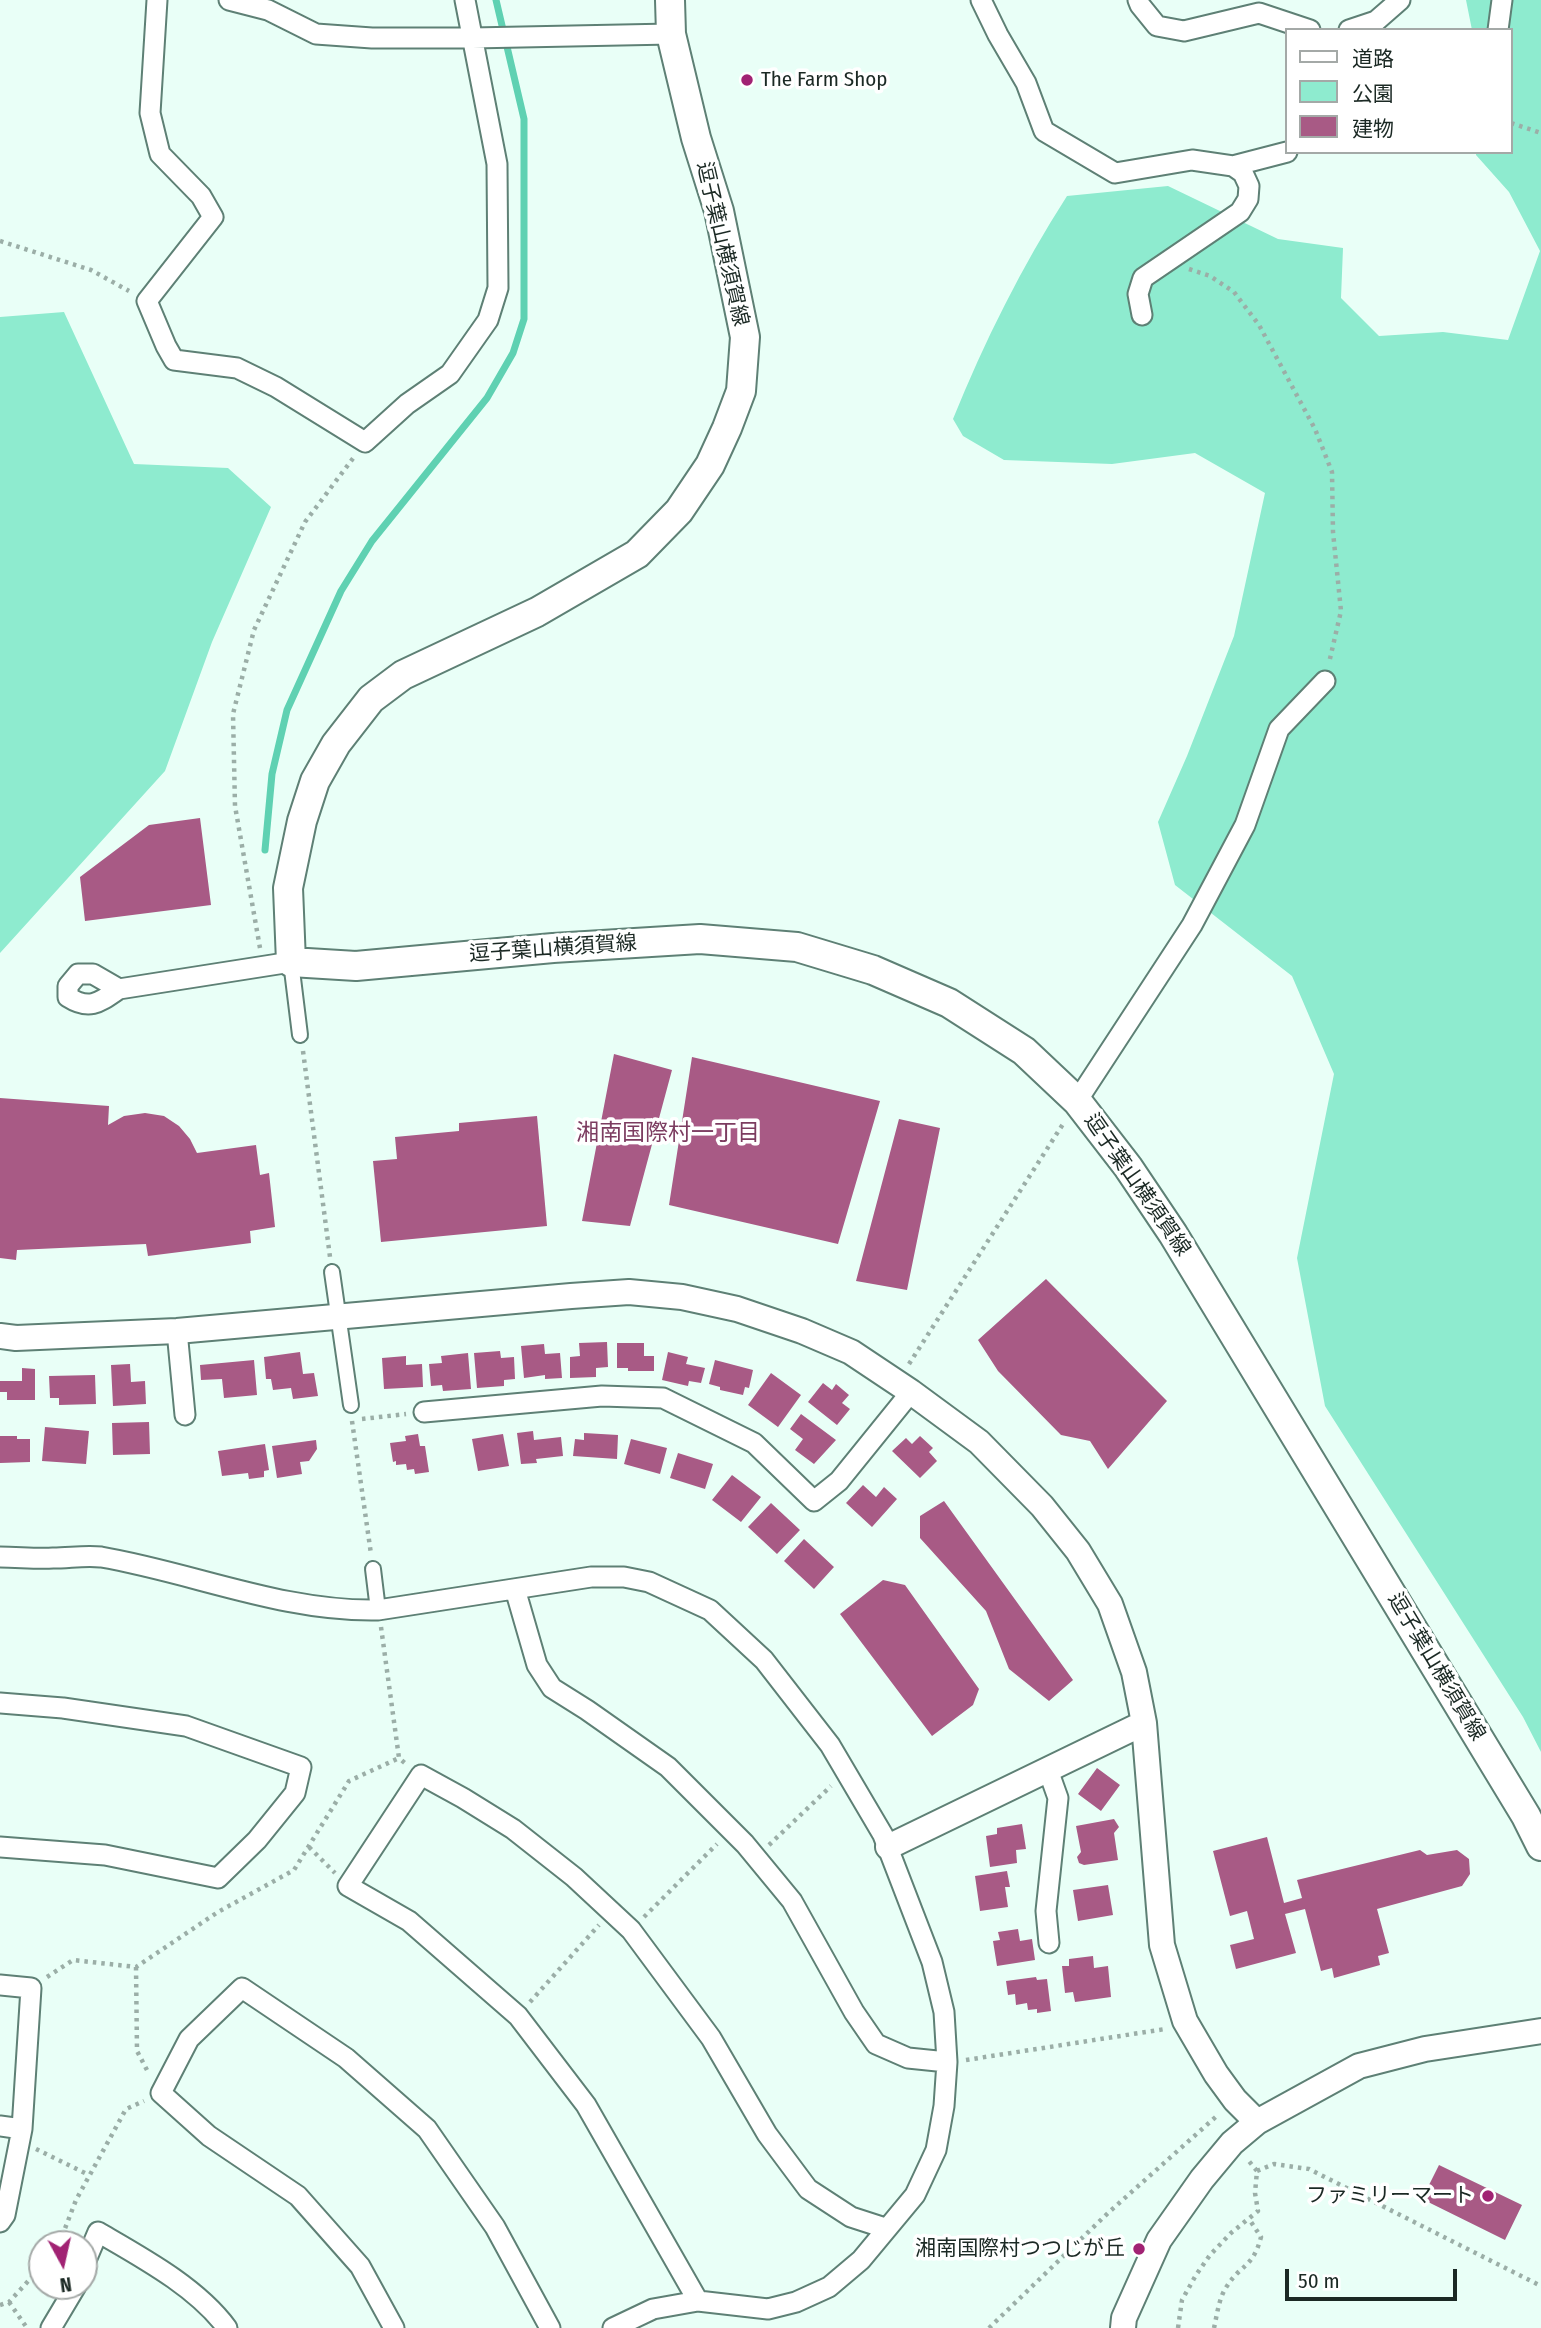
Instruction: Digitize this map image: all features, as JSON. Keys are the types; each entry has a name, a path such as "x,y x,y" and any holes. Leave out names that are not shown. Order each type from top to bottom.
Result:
{"main road":[{"name":"逗子葉山横須賀線","path":"670,0 671,34 696,138 719,211 745,337 741,391 727,428 710,465 680,512 637,554 537,612 403,675 371,699 336,744 315,781 302,821 288,888 291,962 356,966 553,948 700,939 797,947 873,970 949,1003 1024,1051 1077,1101 1128,1167 1173,1234 1526,1815 1541,1846"}],"street":[{"path":"158,0 150,113 160,154 201,196 213,217 147,301 166,346 174,360 237,368 276,387 365,442 407,404 450,374 488,320 498,288 497,164 465,0"},
{"path":"229,0 268,10 316,34 372,38 671,34"},
{"path":"981,0 1026,83 1044,131 1115,173 1192,160 1233,166 1286,152"},
{"path":"1138,0 1157,26 1184,31 1259,13 1304,28"},
{"path":"1355,28 1376,21 1400,0"},
{"path":"1498,28 1502,0"},
{"path":"1142,315 1138,294 1143,278 1164,261 1240,212 1248,199 1249,186 1242,173 1233,166"},
{"path":"1077,1101 1192,925 1245,825 1279,729 1325,681"},
{"path":"119,989 291,962 300,1035"},
{"path":"332,1272 351,1405"},
{"path":"0,1336 16,1338 177,1331 629,1292 682,1297 737,1309 802,1331 851,1352 979,1442 1042,1506 1078,1550 1110,1604 1133,1672 1144,1723 1162,1945 1185,2021 1216,2074 1235,2100 1257,2122"},
{"path":"177,1331 186,1415"},
{"path":"424,1412 602,1395 663,1398 754,1443 814,1501 839,1481 904,1387"},
{"path":"0,1557 97,1557 158,1568 277,1600 343,1611 378,1610 591,1577 624,1577 649,1582 710,1610 764,1660 830,1745 883,1835 932,1962 944,2012 947,2062 944,2106 936,2150 915,2195 861,2260 829,2287 796,2302 768,2309 698,2301 653,2309 613,2328"},
{"path":"373,1569 378,1610"},
{"path":"515,1590 537,1665 552,1688 668,1767 756,1857 792,1901 876,2044 908,2058 947,2062"},
{"path":"0,1703 64,1708 186,1726 301,1767 295,1793 257,1840 218,1878 105,1855 0,1847"},
{"path":"888,1847 1144,1723"},
{"path":"1048,1770 1058,1798 1046,1911 1049,1943"},
{"path":"698,2301 586,2105 518,2016 409,1921 348,1886 421,1775 513,1829 574,1877 631,1930 711,2038 767,2134 808,2189 851,2217 885,2228"},
{"path":"0,1985 31,1988 22,2129 5,2215 0,2222"},
{"path":"394,2328 360,2266 298,2196 209,2136 161,2093 189,2039 242,1988 346,2058 427,2129 495,2227 550,2328"},
{"path":"1123,2328 1124,2318 1159,2240 1202,2179 1232,2143 1257,2122 1359,2066 1425,2049 1541,2031"},
{"path":"0,2126 22,2129"},
{"path":"98,2233 140,2257 213,2308 227,2328"},
{"path":"51,2328 68,2300"}],"path":[{"path":"1513,124 1541,133"},
{"path":"0,241 91,270 147,301"},
{"path":"1164,261 1210,276 1234,292 1259,325 1315,429 1332,472 1333,532 1341,611 1325,681"},
{"path":"263,966 235,806 233,714 254,630 305,522 365,442"},
{"path":"300,1035 332,1272"},
{"path":"904,1387 1077,1101"},
{"path":"351,1405 373,1569"},
{"path":"352,1420 424,1412"},
{"path":"378,1610 399,1758 421,1775"},
{"path":"756,1857 846,1772"},
{"path":"631,1930 731,1830"},
{"path":"309,1847 348,1886"},
{"path":"518,2016 611,1912"},
{"path":"64,2230 76,2200 125,2109 161,2093 137,2051 136,1967"},
{"path":"947,2062 1166,2029"},
{"path":"989,2328 1108,2213 1235,2100"},
{"path":"22,2129 38,2152 89,2175"},
{"path":"1241,2154 1258,2171"},
{"path":"1258,2171 1273,2164 1309,2169 1539,2285"},
{"path":"1178,2328 1182,2300 1196,2275 1231,2233 1258,2211 1255,2193 1258,2171"},
{"path":"1214,2328 1226,2286 1252,2260 1258,2248 1261,2237 1250,2220"},
{"path":"0,2305 9,2302 28,2281"},
{"path":"9,2302 26,2328"}],"green space":[{"path":"1466,0 1541,0 1541,1752 1523,1717 1325,1406 1297,1258 1334,1074 1292,976 1175,885 1158,822 1234,636 1265,493 1195,453 1112,464 1004,460 963,436 953,419 1005,305 1067,196 1168,186 1278,239 1343,248 1341,298 1379,336 1443,332 1508,340 1540,251 1509,192 1476,155 1513,154 1513,28 1472,28"},
{"path":"64,312 134,464 228,468 271,507 212,642 165,771 0,953 0,317"}],"building":[{"path":"200,818 211,905 85,921 80,877 149,825"},
{"path":"614,1054 672,1070 630,1226 582,1221"},
{"path":"692,1057 880,1101 838,1244 669,1205"},
{"path":"0,1098 109,1106 108,1125 124,1116 145,1113 164,1116 179,1126 197,1153 256,1145 260,1175 269,1173 275,1227 250,1231 251,1243 148,1256 146,1244 17,1250 16,1260 0,1258"},
{"path":"537,1116 547,1226 381,1242 373,1161 397,1159 395,1137 459,1131 459,1123"},
{"path":"899,1119 940,1128 907,1290 856,1281"},
{"path":"1046,1279 1167,1401 1108,1469 1090,1441 1061,1435 998,1371 978,1340"},
{"path":"607,1342 608,1367 596,1368 596,1377 570,1378 570,1357 580,1356 579,1343"},
{"path":"617,1343 644,1343 644,1356 654,1356 654,1371 628,1371 628,1368 617,1368"},
{"path":"544,1344 545,1354 560,1353 562,1378 545,1379 545,1375 524,1378 521,1346"},
{"path":"500,1351 501,1358 514,1357 515,1379 504,1380 504,1386 477,1388 474,1353"},
{"path":"300,1352 303,1374 314,1373 318,1396 293,1399 291,1388 273,1390 271,1379 266,1379 264,1357"},
{"path":"668,1352 688,1357 686,1364 705,1368 701,1383 689,1381 688,1386 662,1380"},
{"path":"468,1353 471,1389 443,1391 442,1385 431,1386 429,1364 442,1363 441,1356"},
{"path":"406,1356 406,1365 422,1364 423,1387 384,1389 382,1358"},
{"path":"254,1360 257,1395 224,1398 222,1379 201,1380 200,1365"},
{"path":"715,1360 753,1370 749,1388 745,1387 743,1395 720,1390 720,1387 709,1384"},
{"path":"130,1364 131,1382 145,1381 146,1404 113,1406 111,1365"},
{"path":"22,1368 35,1369 35,1400 7,1400 7,1392 0,1392 0,1381 22,1381"},
{"path":"771,1373 801,1395 778,1427 748,1405"},
{"path":"95,1375 96,1404 59,1405 59,1398 50,1398 49,1376"},
{"path":"823,1383 832,1390 836,1384 849,1395 842,1403 850,1409 837,1425 808,1402"},
{"path":"801,1414 836,1440 814,1464 795,1450 803,1439 790,1429"},
{"path":"149,1422 150,1454 113,1455 112,1423"},
{"path":"45,1427 89,1431 86,1464 42,1461"},
{"path":"533,1431 534,1440 561,1437 563,1456 536,1459 537,1463 521,1464 517,1433"},
{"path":"584,1433 618,1435 617,1459 573,1456 575,1439 584,1440"},
{"path":"418,1434 420,1446 425,1446 429,1472 415,1474 414,1469 407,1470 406,1464 396,1465 396,1461 393,1462 390,1443 406,1441 405,1436"},
{"path":"503,1434 509,1466 478,1471 472,1439"},
{"path":"0,1436 30,1439 30,1462 0,1463"},
{"path":"920,1436 933,1448 929,1452 937,1461 920,1478 892,1451 906,1438 912,1444"},
{"path":"631,1439 667,1448 660,1474 624,1464"},
{"path":"316,1440 317,1449 309,1461 300,1462 302,1474 277,1478 272,1446"},
{"path":"265,1444 269,1470 264,1471 264,1477 249,1479 248,1473 222,1476 218,1451"},
{"path":"678,1453 713,1464 705,1489 670,1478"},
{"path":"732,1475 761,1497 741,1522 712,1500"},
{"path":"863,1485 876,1497 884,1487 897,1499 872,1527 846,1503"},
{"path":"944,1501 1073,1680 1049,1701 1009,1669 986,1611 920,1538 920,1516"},
{"path":"771,1503 800,1530 777,1554 748,1527"},
{"path":"804,1539 834,1567 814,1589 784,1561"},
{"path":"883,1580 905,1585 979,1689 973,1705 932,1736 840,1614"},
{"path":"1097,1768 1120,1785 1101,1811 1078,1794"},
{"path":"1114,1819 1119,1827 1114,1833 1118,1860 1084,1865 1079,1863 1077,1857 1081,1852 1076,1826"},
{"path":"1022,1824 1026,1849 1016,1850 1017,1863 990,1867 986,1836 997,1834 997,1828"},
{"path":"1267,1837 1284,1903 1302,1898 1297,1880 1420,1850 1427,1855 1457,1850 1469,1859 1470,1874 1462,1886 1377,1909 1389,1953 1378,1956 1380,1965 1334,1978 1332,1968 1321,1971 1305,1909 1285,1914 1296,1953 1236,1969 1230,1945 1254,1939 1247,1911 1230,1916 1213,1851"},
{"path":"1007,1871 1010,1887 1005,1887 1008,1907 980,1911 975,1876"},
{"path":"1108,1885 1113,1915 1078,1921 1073,1890"},
{"path":"1018,1929 1020,1941 1032,1939 1035,1960 997,1966 993,1941 1000,1940 998,1932"},
{"path":"1093,1956 1094,1968 1108,1966 1111,1997 1075,2002 1073,1992 1065,1993 1062,1966 1069,1966 1069,1959"},
{"path":"1036,1977 1037,1980 1047,1979 1051,2011 1037,2013 1037,2009 1028,2010 1027,2003 1016,2005 1015,1994 1008,1995 1006,1981"},
{"path":"1439,2165 1522,2205 1505,2240 1422,2199"}],"waterway":[{"path":"265,850 272,774 287,710 341,591 372,541 487,398 513,353 524,319 524,119 496,0"}],"place":[{"name":"The Farm Shop","path":"747,80"},
{"name":"ファミリーマート","path":"1488,2196"},
{"name":"湘南国際村つつじが丘","path":"1139,2249"}],"district":[{"name":"湘南国際村一丁目","path":"668,1134"}]}
